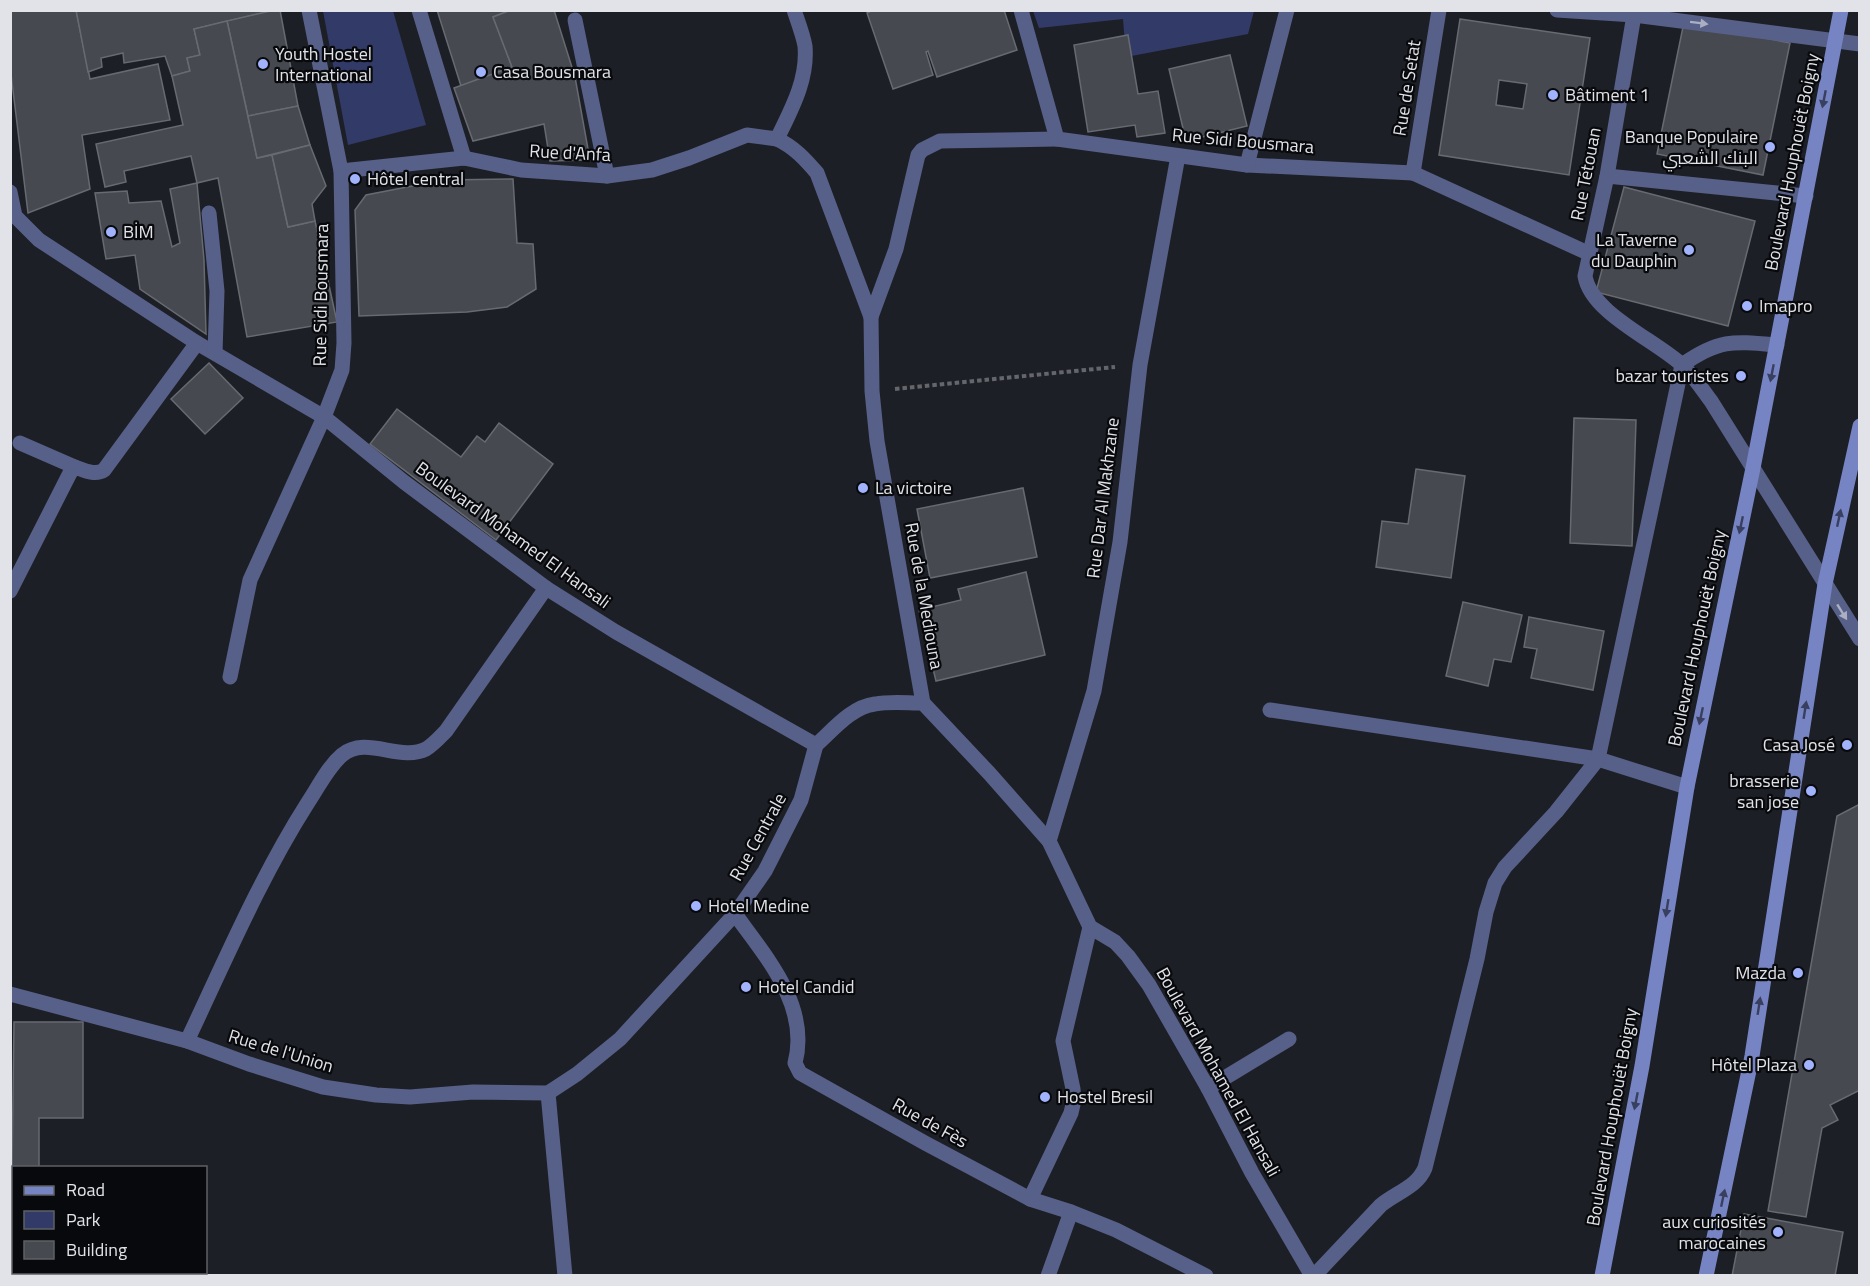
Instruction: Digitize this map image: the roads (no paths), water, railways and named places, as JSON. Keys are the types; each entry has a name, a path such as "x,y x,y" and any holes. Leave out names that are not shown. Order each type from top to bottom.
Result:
{"main road":[{"name":"Boulevard Houphouët Boigny","path":"1602,1275 1642,1066 1686,787 1753,468 1841,10"},
{"path":"1706,1275 1752,1056 1825,584 1860,426"}],"street":[{"name":"Rue Sidi Bousmara","path":"230,676 250,580 324,417 342,370 341,171 309,10"},
{"path":"419,10 464,158"},
{"path":"777,139 800,89 805,65 804,44 794,10"},
{"path":"1021,10 1057,139"},
{"path":"1247,165 1287,10"},
{"name":"Rue de Setat","path":"1413,173 1439,10"},
{"path":"1557,10 1634,15 1860,44"},
{"name":"Rue Tétouan","path":"1634,15 1607,176 1585,276 1587,287 1597,302 1682,365"},
{"path":"575,20 607,176"},
{"name":"Rue d'Anfa","path":"341,171 464,158 521,170 607,176 652,170 747,135 777,139"},
{"name":"Rue de la Mediouna","path":"777,139 804,157 817,173 871,317 872,391 877,441 923,703"},
{"name":"Rue Sidi Bousmara","path":"910,192 918,155 931,144 940,141 1057,139 1247,165 1413,173 1590,254"},
{"name":"Rue Dar Al Makhzane","path":"1049,842 1094,691 1120,542 1140,365 1178,156"},
{"path":"1607,176 1806,196"},
{"name":"Boulevard Mohamed El Hansali","path":"10,192 15,216 39,240 197,343 324,417 404,482 546,588 615,632 816,745"},
{"name":"Rue de la Mediouna","path":"871,317 896,249 910,192"},
{"path":"209,213 217,291 215,353"},
{"path":"1313,1275 1393,1195 1420,1179 1425,1168 1477,959 1486,912 1495,883 1505,867 1556,812 1598,759 1682,365 1704,350 1723,344 1741,342 1777,345"},
{"path":"20,443 75,467 99,473 104,470 197,343"},
{"path":"1682,365 1711,401 1860,639"},
{"path":"11,587 66,478 75,467"},
{"path":"188,1041 250,908 291,829 332,765 344,754 361,747 414,752 424,750 434,743 446,730 546,588"},
{"path":"816,745 843,720 860,709 873,704 923,703 989,773 1049,842 1090,927 1063,1041 1074,1100 1071,1113 1030,1199"},
{"path":"1270,710 1598,759 1686,787"},
{"name":"Rue Centrale","path":"548,1093 577,1074 620,1039 735,914 765,871 801,800 816,745"},
{"name":"Rue de Fès","path":"735,914 770,962 793,1006 798,1024 798,1054 795,1063 800,1073 1030,1199 1116,1230 1206,1275"},
{"name":"Boulevard Mohamed El Hansali","path":"1090,927 1115,942 1149,985 1208,1088 1252,1173 1313,1275"},
{"name":"Rue de l'Union","path":"10,994 188,1041 249,1064 323,1087 376,1095 410,1097 472,1092 548,1093"},
{"path":"1208,1088 1289,1039"},
{"path":"548,1093 565,1275"},
{"path":"1048,1275 1071,1212"}],"place":[{"name":"Youth Hostel International","path":"263,64"},
{"name":"Casa Bousmara","path":"481,72"},
{"name":"Bâtiment 1","path":"1553,95"},
{"name":"Banque Populaire البنك الشعبي","path":"1770,147"},
{"name":"Hôtel central","path":"355,179"},
{"name":"BİM","path":"111,232"},
{"name":"La Taverne du Dauphin","path":"1689,250"},
{"name":"Imapro","path":"1747,306"},
{"name":"bazar touristes","path":"1741,376"},
{"name":"La victoire","path":"863,488"},
{"name":"Casa José","path":"1847,745"},
{"name":"brasserie san jose","path":"1811,791"},
{"name":"Hotel Medine","path":"696,906"},
{"name":"Mazda","path":"1798,973"},
{"name":"Hotel Candid","path":"746,987"},
{"name":"Hôtel Plaza","path":"1809,1065"},
{"name":"Hostel Bresil","path":"1045,1097"},
{"name":"aux curiosités marocaines","path":"1778,1232"}]}
